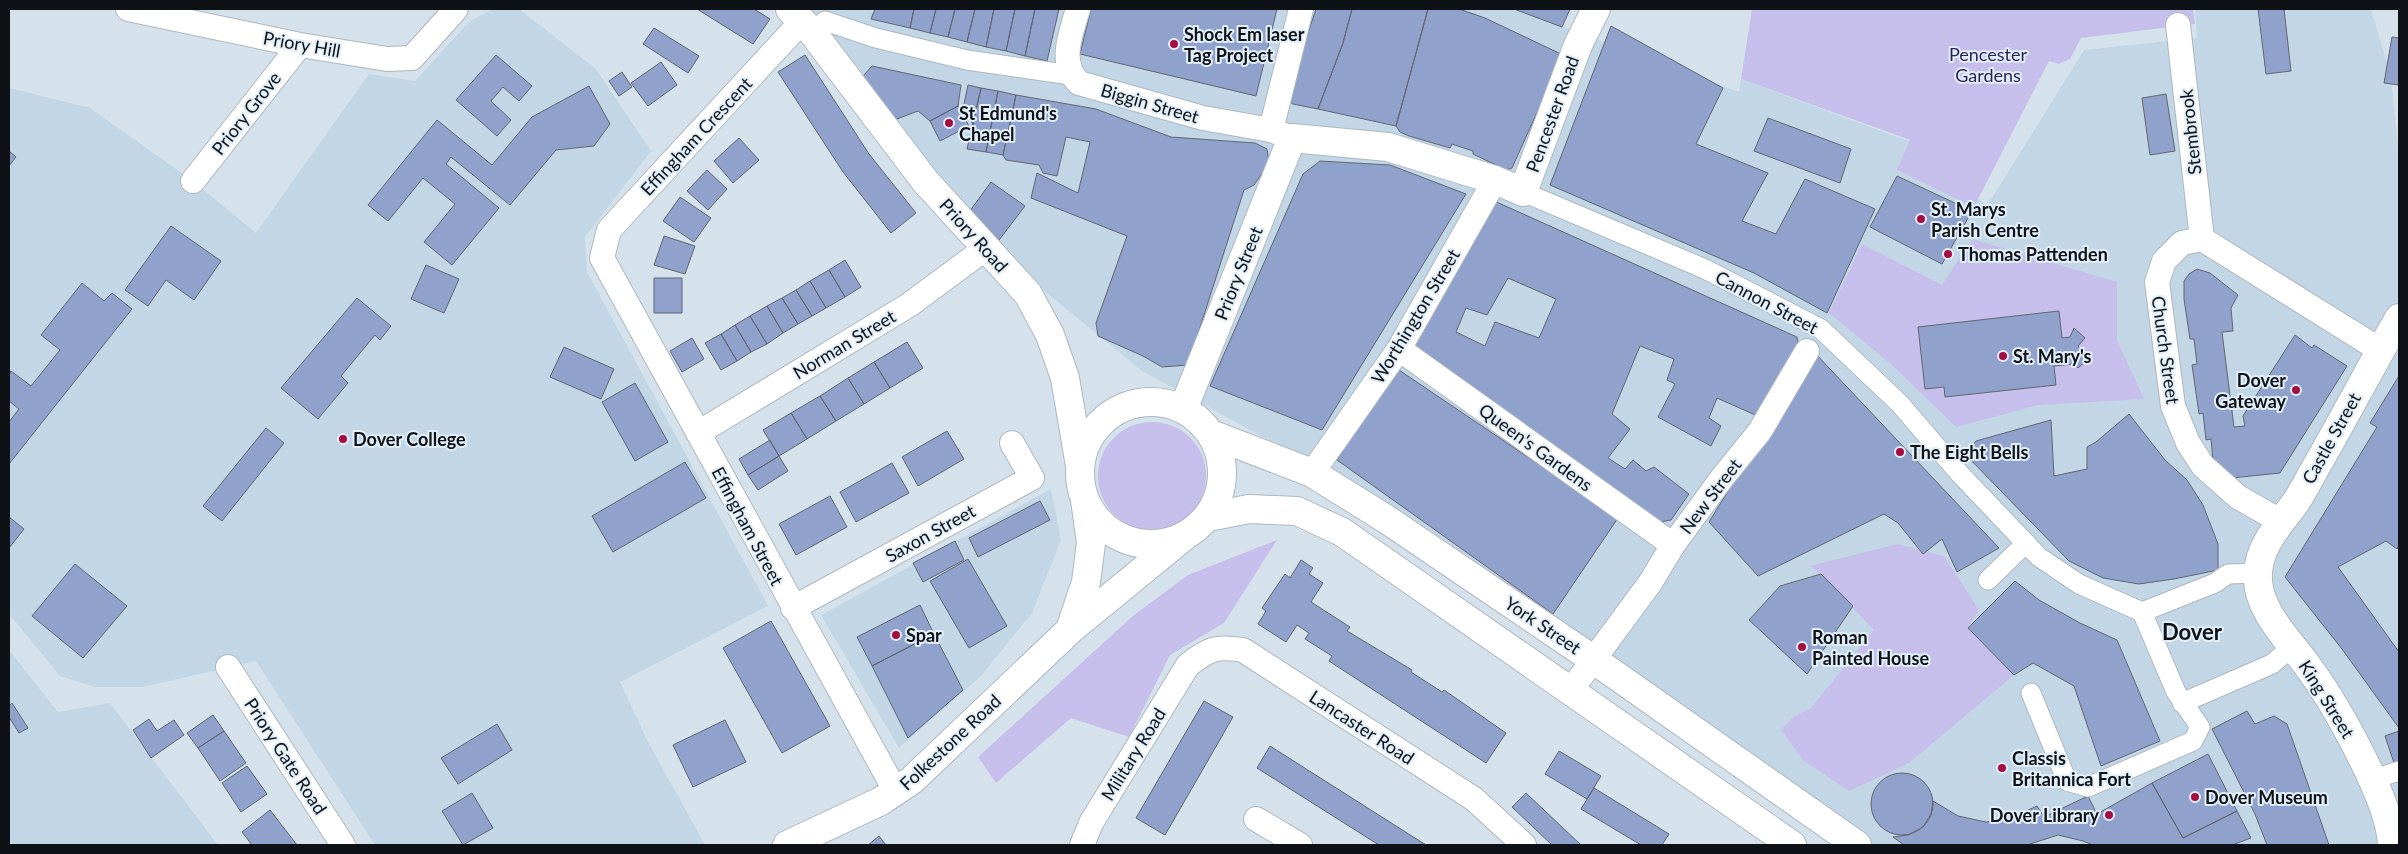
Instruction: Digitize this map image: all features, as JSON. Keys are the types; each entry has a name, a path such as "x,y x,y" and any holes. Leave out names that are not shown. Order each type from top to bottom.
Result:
{"main road":[{"name":"Pencester Road","path":"1495,180 1523,192 1578,45 1596,9"},
{"name":"Priory Road","path":"802,20 925,181 1028,294 1050,335 1065,378 1080,466"},
{"name":"Biggin Street","path":"1282,134 1388,147 1495,180"},
{"name":"Priory Street","path":"1184,407 1282,134"},
{"name":"Castle Street","path":"2260,565 2269,539 2280,521 2293,506 2313,473 2399,318"},
{"path":"1142,402 1162,402 1184,407 1211,434 1222,464 1222,483 1217,501 1208,517 1186,535 1167,542 1147,544 1127,540 1109,531 1095,517 1085,500 1080,483 1080,466 1084,447 1094,430 1107,417 1142,402"},
{"name":"York Street","path":"1211,434 1312,473 1386,519 1594,660 1857,845"},
{"name":"Folkestone Road","path":"1070,630 1086,582 1091,543 1085,500"},
{"name":"York Street","path":"1208,517 1249,509 1297,511 1342,532 1571,690 1778,841"},
{"name":"Folkestone Road","path":"787,845 896,792 912,780 1070,630 1186,535"},
{"name":"King Street","path":"2260,565 2265,602 2275,622 2331,700 2371,780 2387,821 2392,845"}],"street":[{"name":"Priory Hill","path":"128,9 300,45 387,59 412,58 456,9"},
{"path":"1071,75 1066,52 1078,9"},
{"path":"1282,134 1301,9"},
{"name":"Biggin Street","path":"802,20 825,21 876,38 967,60 1071,75 1079,83 1203,118 1282,134"},
{"name":"Effingham Crescent","path":"602,258 609,230 802,20"},
{"name":"Stembrook","path":"2178,25 2202,239"},
{"name":"Priory Grove","path":"193,181 300,45"},
{"name":"Worthington Street","path":"1312,473 1399,349 1495,180"},
{"name":"Cannon Street","path":"1523,192 1705,269 1821,329 1900,404 1960,474 2039,557 2079,584 2142,612"},
{"path":"2202,239 2380,350"},
{"name":"Church Street","path":"2202,239 2182,243 2164,261 2157,282 2173,406 2188,443 2203,466 2238,497 2280,521"},
{"name":"Norman Street","path":"698,433 909,305 986,248"},
{"name":"Effingham Street","path":"602,258 896,792"},
{"name":"New Street","path":"1571,690 1722,478 1760,431 1806,351 1821,329"},
{"name":"Queen's Gardens","path":"1399,349 1674,545"},
{"name":"Saxon Street","path":"793,608 1032,478 1012,443"},
{"path":"1988,580 2026,543"},
{"path":"2031,693 2067,781 2088,788 2193,741 2200,727 2182,703 2142,612 2215,583 2228,574 2260,565"},
{"path":"2182,703 2272,664 2292,646"},
{"name":"Lancaster Road","path":"1188,665 1204,653 1222,647 1243,650 1474,799 1524,845"},
{"name":"Military Road","path":"1082,845 1091,823 1188,665"},
{"name":"Priory Gate Road","path":"228,667 343,845"},
{"path":"2371,780 2399,771"},
{"path":"1256,819 1300,845"}],"shaded area":[{"name":"Dover College","path":"492,9 519,9 596,69 651,151 585,237 587,272 768,606 620,682 648,742 705,845 375,845 256,661 143,687 95,687 60,676 9,614 9,88 90,108 193,181 256,233 369,74 415,81 468,23"},
{"path":"808,9 1570,9 1563,27 1739,92 1741,79 1919,145 1987,206 2084,50 2197,38 2195,9 2371,9 2391,76 2399,157 2399,845 1873,845 1338,478 1142,371 968,228 864,75"},
{"path":"1051,489 1061,540 1032,613 980,677 899,748 821,615"},
{"path":"9,650 58,712 110,703 218,845 9,845"}],"green space":[{"name":"Pencester Gardens","path":"1752,9 2193,9 2195,24 2081,38 2070,59 2059,64 2049,61 1974,207 1897,170 1910,140 1741,79"},
{"path":"1972,239 2117,282 2117,340 2144,399 2039,405 1956,427 1891,364 1829,313 1862,244 1942,285"},
{"path":"1152,422 1173,426 1190,438 1202,455 1206,476 1202,497 1190,514 1173,526 1152,530 1131,526 1114,514 1102,497 1098,476 1102,455 1114,438 1131,426"},
{"path":"1277,540 1224,623 1170,655 1129,737 1071,718 996,783 978,757 1134,615 1188,575"},
{"path":"1898,544 1944,556 1979,610 1968,628 2014,675 1909,763 1849,791 1803,760 1781,730 1794,716 1811,708 1874,630 1821,574 1810,566"}],"building":[{"path":"697,9 754,9 770,19 753,44"},
{"path":"875,9 914,9 910,28 871,19"},
{"path":"914,9 936,9 930,33 910,28"},
{"path":"936,9 955,9 948,37 930,33"},
{"path":"955,9 975,9 967,42 948,37"},
{"path":"975,9 994,9 986,47 967,42"},
{"path":"994,9 1015,9 1006,51 986,47"},
{"path":"1015,9 1035,9 1025,56 1006,51"},
{"path":"1035,9 1059,9 1047,61 1025,56"},
{"path":"1091,9 1277,9 1256,96 1080,54"},
{"path":"1316,9 1352,9 1343,43 1318,109 1293,104 1286,99"},
{"path":"1352,9 1428,9 1396,126 1318,109 1343,43"},
{"path":"1428,9 1459,9 1485,18 1563,55 1512,168 1506,170 1473,154 1473,151 1452,144 1450,148 1409,136 1400,132 1396,126"},
{"path":"1514,9 1570,9 1562,27"},
{"path":"2258,9 2284,9 2291,71 2266,74"},
{"path":"1611,26 1723,88 1696,144 1768,173 1742,221 1776,234 1805,179 1875,209 1827,313 1754,273 1550,185"},
{"path":"654,28 699,56 688,73 643,44"},
{"path":"2392,37 2399,38 2399,85 2384,83"},
{"path":"496,55 532,86 519,101 503,87 491,101 511,120 497,136 456,100"},
{"path":"805,55 869,154 916,213 891,233 843,172 778,72"},
{"path":"661,62 677,85 648,106 631,83"},
{"path":"872,66 961,85 958,106 930,121 918,111 889,122 857,83"},
{"path":"622,72 632,87 619,96 609,81"},
{"path":"968,85 981,88 973,125 964,104"},
{"path":"589,86 610,124 594,146 556,150 510,205 451,157 446,164 499,208 452,265 424,242 455,204 423,178 388,221 368,205 437,120 492,165 532,117"},
{"path":"981,88 998,91 986,152 967,149"},
{"path":"998,91 1016,95 1003,155 986,152"},
{"path":"2166,94 2175,151 2150,155 2142,98"},
{"path":"1016,95 1096,109 1171,137 1255,143 1267,149 1269,163 1254,185 1244,190 1188,365 1162,367 1143,356 1098,336 1096,323 1127,236 1031,198 1037,173 1078,193 1090,142 1066,137 1057,176 1043,173 1039,165 1006,160 1003,155"},
{"name":"St Edmund's Chapel","path":"958,106 969,126 940,141 930,121"},
{"path":"1768,118 1851,149 1840,183 1754,151"},
{"path":"739,138 759,160 733,183 714,161"},
{"path":"9,151 16,157 9,166"},
{"path":"1320,161 1390,165 1466,194 1322,430 1210,386 1303,174"},
{"path":"707,170 727,189 708,210 687,191"},
{"name":"St. Marys Parish Centre","path":"1897,176 1972,211 1942,264 1870,227"},
{"path":"991,182 1025,206 996,244 964,219"},
{"path":"680,197 711,218 694,242 663,221"},
{"path":"1492,200 1797,337 1799,350 1762,418 1717,398 1709,418 1721,426 1711,446 1658,417 1675,384 1667,380 1674,359 1640,346 1612,414 1630,429 1608,458 1625,469 1633,460 1646,471 1654,467 1689,494 1671,520 1660,522 1409,352","holes":["1508,278 1556,299 1539,338 1495,322 1485,346 1456,332 1466,308 1487,315"]},
{"path":"171,226 221,261 194,300 166,280 148,306 125,290"},
{"path":"664,236 695,246 685,274 654,265"},
{"path":"845,260 861,287 845,297 829,270"},
{"path":"426,265 459,279 444,313 411,299"},
{"name":"Dover Gateway","path":"2197,269 2210,273 2238,295 2231,308 2233,331 2222,332 2234,427 2245,426 2243,416 2295,335 2312,348 2314,345 2347,366 2280,473 2232,478 2213,461 2211,439 2206,440 2203,413 2199,414 2192,365 2197,364 2194,339 2190,339 2184,299 2184,281 2189,274"},
{"path":"829,270 845,297 826,308 810,281"},
{"path":"654,278 682,278 682,313 654,313"},
{"path":"810,281 826,308 812,316 796,290"},
{"path":"82,283 104,301 112,293 132,309 9,464 9,422 19,409 9,401 9,375 11,371 31,386 60,350 41,335"},
{"path":"796,290 812,316 798,324 782,298"},
{"path":"357,298 391,326 380,340 375,335 341,376 348,383 318,419 281,388"},
{"path":"782,298 798,324 783,333 767,306"},
{"path":"767,306 783,333 767,344 750,316"},
{"name":"St. Mary's","path":"2059,311 2062,338 2070,337 2074,328 2085,338 2078,346 2087,360 2078,368 2074,364 2054,366 2056,385 1945,397 1944,387 1925,389 1918,327"},
{"path":"750,316 767,344 751,352 735,325"},
{"path":"735,325 751,352 737,361 721,334"},
{"path":"721,334 737,361 721,370 705,343"},
{"path":"692,338 704,359 682,372 670,351"},
{"path":"907,342 923,368 890,388 874,362"},
{"path":"564,347 614,369 601,399 550,377"},
{"path":"1814,352 1999,548 1957,572 1942,539 1923,554 1898,523 1884,514 1758,576 1709,522"},
{"path":"874,362 890,388 864,404 848,378"},
{"path":"1396,368 1618,518 1553,614 1337,460"},
{"path":"2399,376 2399,545 2397,549 2386,541 2338,567 2399,652 2399,728 2342,649 2285,577 2377,427 2370,423"},
{"path":"848,378 864,404 836,421 820,396"},
{"path":"635,383 668,442 635,461 602,402"},
{"path":"820,396 836,421 807,439 791,413"},
{"path":"791,413 807,439 779,456 763,430"},
{"path":"2129,414 2165,460 2187,480 2203,505 2218,544 2218,570 2139,584 2103,578 2069,561 1965,454 1976,441 2051,420 2054,476 2087,469 2087,447 2096,442"},
{"path":"266,428 284,443 222,521 203,506"},
{"path":"947,431 964,459 918,486 902,457"},
{"path":"770,440 779,456 748,475 739,459"},
{"path":"779,456 788,471 758,490 748,475"},
{"path":"685,462 706,498 613,552 592,516"},
{"path":"892,463 909,493 856,522 840,492"},
{"path":"830,496 847,527 796,555 779,524"},
{"path":"1040,501 1050,520 978,557 969,538"},
{"path":"9,517 24,529 9,548"},
{"path":"955,541 964,560 923,582 913,563"},
{"path":"968,559 1007,626 969,648 930,581"},
{"path":"1301,560 1313,568 1309,574 1323,583 1311,602 1350,627 1347,631 1412,670 1411,672 1442,692 1444,690 1506,733 1486,763 1329,661 1332,656 1305,639 1309,633 1297,625 1286,642 1258,624 1266,611 1262,608 1285,574 1290,578"},
{"path":"75,564 127,606 83,658 32,616"},
{"name":"Roman Painted House","path":"1821,574 1853,606 1807,674 1749,620 1780,586"},
{"path":"2015,581 2039,600 2080,623 2117,640 2160,741 2101,766 2074,686 2033,663 2014,675 1968,628"},
{"name":"Spar","path":"920,605 934,634 872,666 857,637"},
{"path":"771,621 830,726 782,753 723,648"},
{"path":"934,634 963,690 908,738 872,666"},
{"path":"1204,701 1233,717 1165,835 1136,818"},
{"path":"12,703 28,728 19,733 9,717 9,706"},
{"path":"2247,711 2255,724 2274,716 2287,724 2329,845 2267,845 2255,814 2212,729"},
{"path":"213,715 224,731 198,748 187,733"},
{"path":"149,719 157,731 174,720 184,735 151,758 133,730"},
{"path":"725,720 746,762 693,787 673,745"},
{"path":"497,724 512,750 458,784 441,758"},
{"path":"224,731 246,763 220,781 198,748"},
{"path":"2399,731 2399,762 2394,763 2385,736"},
{"path":"1270,746 1426,845 1379,845 1257,768"},
{"path":"1559,751 1601,776 1587,799 1545,774"},
{"name":"Dover Museum","path":"2208,754 2237,811 2183,838 2152,783"},
{"path":"247,766 267,794 241,812 222,783"},
{"path":"1902,773 1914,776 1924,782 1930,792 1933,804 1930,816 1924,826 1914,832 1902,835 1890,832 1880,826 1874,816 1871,804 1874,792 1880,782 1890,776"},
{"name":"Dover Library","path":"2152,783 2183,838 2237,811 2251,838 2232,845 2093,845 2058,835 2027,845 1904,845 1893,837 1908,835 1923,827 1931,814 1933,801 1958,816 1986,822 2013,817 2037,806 2044,817 2088,796 2097,814"},
{"path":"1594,788 1669,834 1662,845 1641,845 1581,809"},
{"path":"472,793 493,828 463,845 442,811"},
{"path":"1526,793 1581,845 1552,845 1512,807"},
{"path":"270,810 297,845 252,845 242,832"},
{"path":"879,836 886,845 868,845"}],"place":[{"name":"Shock Em laser Tag Project","path":"1174,44"},
{"name":"St Edmund's Chapel","path":"949,123"},
{"name":"St. Marys Parish Centre","path":"1921,219"},
{"name":"Thomas Pattenden","path":"1948,254"},
{"name":"St. Mary's","path":"2003,356"},
{"name":"Dover Gateway","path":"2296,390"},
{"name":"Dover College","path":"343,439"},
{"name":"The Eight Bells","path":"1900,452"},
{"name":"Spar","path":"896,635"},
{"name":"Roman Painted House","path":"1802,647"},
{"name":"Classis Britannica Fort","path":"2002,768"},
{"name":"Dover Museum","path":"2195,797"},
{"name":"Dover Library","path":"2109,815"}],"district":[{"name":"Dover","path":"2192,631"}]}
